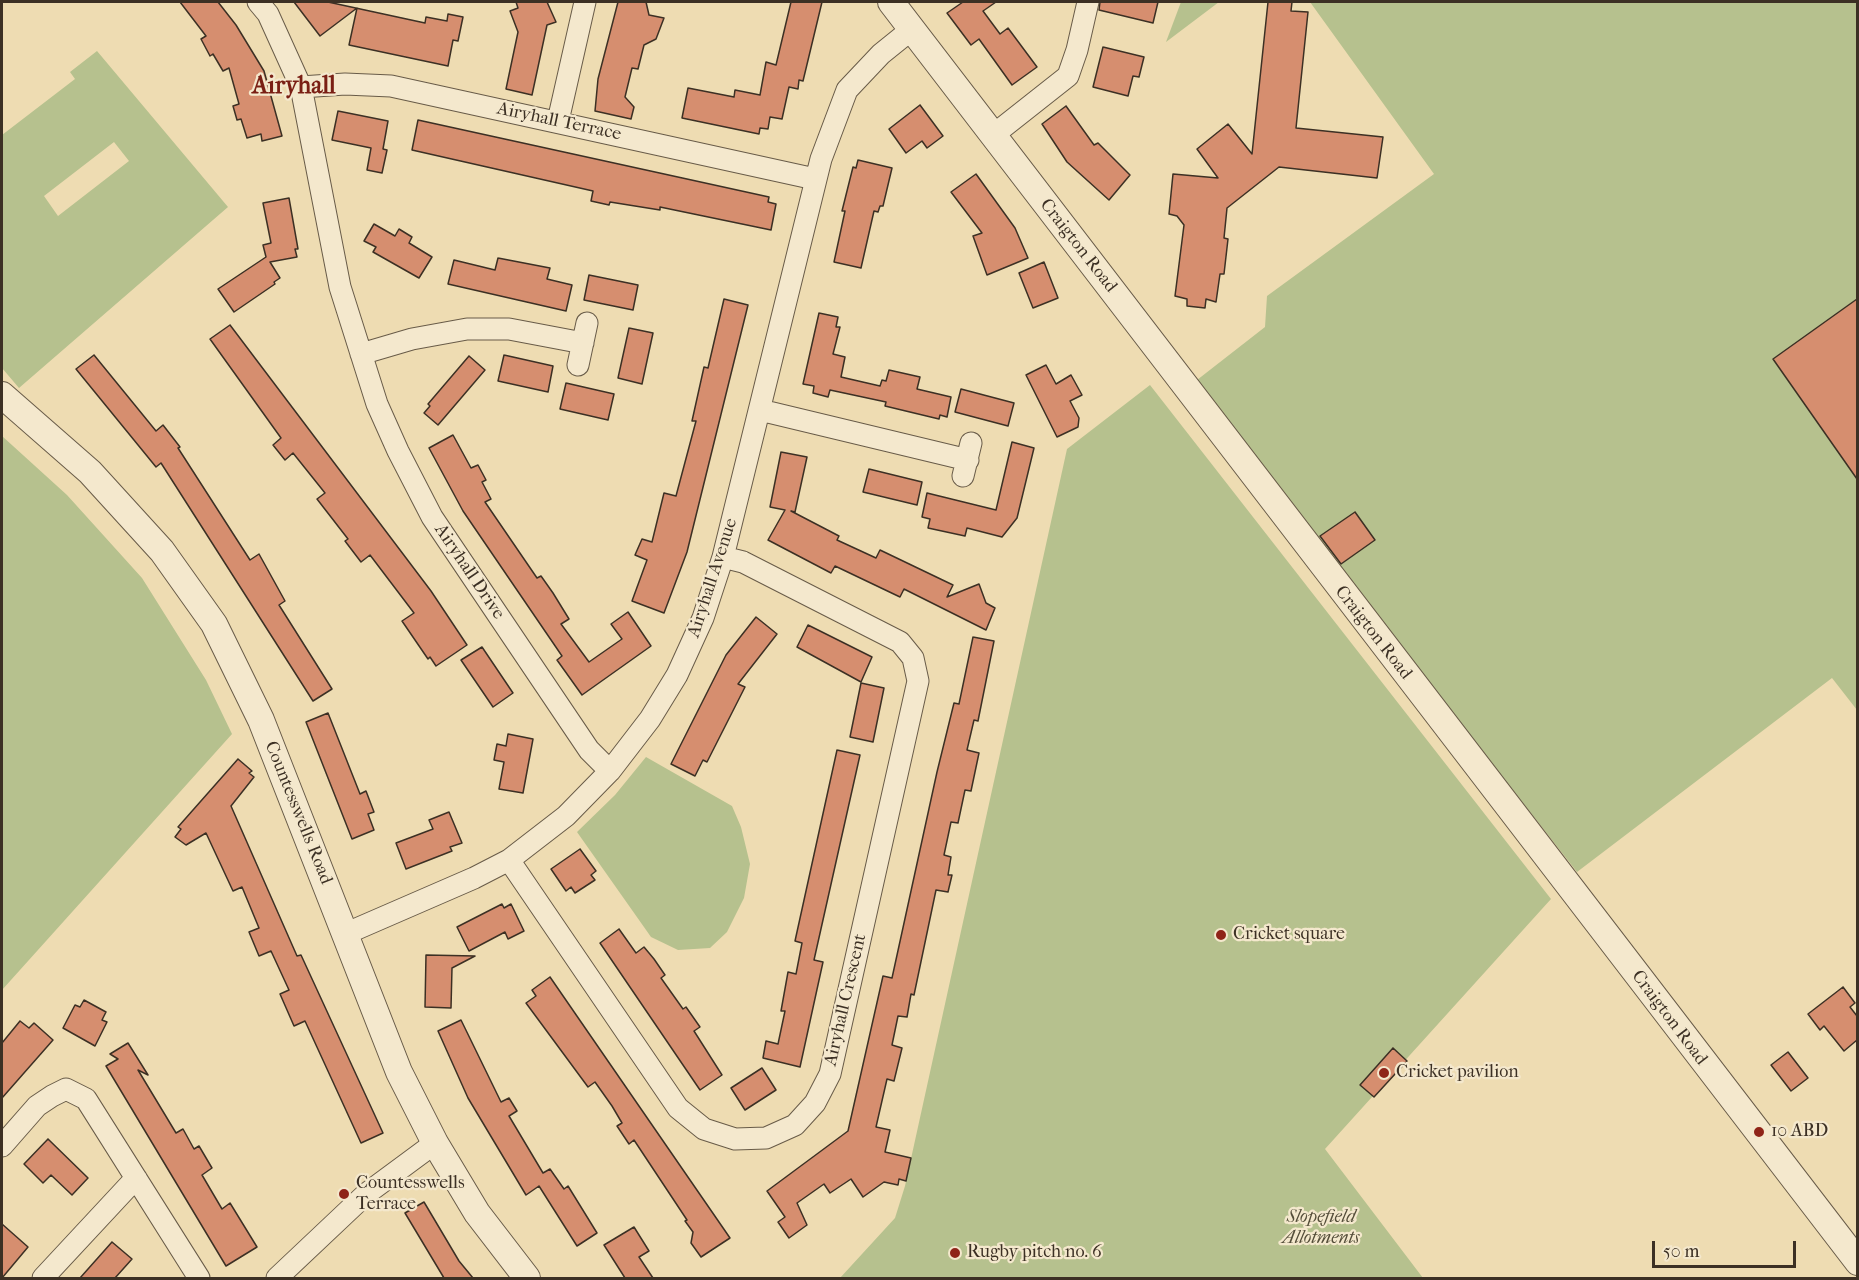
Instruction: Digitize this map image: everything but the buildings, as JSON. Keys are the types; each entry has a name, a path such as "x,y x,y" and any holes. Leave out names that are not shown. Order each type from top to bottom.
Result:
{"street":[{"name":"Airyhall Drive","path":"258,2 267,14 301,87 340,287 376,404 432,517 589,750 610,771"},
{"path":"558,121 585,2"},
{"name":"Craigton Road","path":"891,2 1857,1262"},
{"path":"992,136 1068,76 1077,50 1088,2"},
{"name":"Airyhall Avenue","path":"345,934 474,878 509,860 566,816 610,771 650,719 677,675 703,618 723,557 815,179 847,90 881,54 912,29"},
{"name":"Airyhall Terrace","path":"301,87 345,84 390,86 815,179"},
{"path":"578,365 588,323"},
{"path":"361,354 412,339 467,329 509,329 583,344"},
{"name":"Countesswells Road","path":"2,395 90,472 162,550 214,624 261,720 399,1072 435,1143 477,1213 526,1278"},
{"path":"760,410 967,460"},
{"name":"Airyhall Crescent","path":"509,860 678,1108 704,1129 735,1139 766,1138 795,1125 815,1103 830,1074 918,681 914,658 900,642 743,562 723,557"},
{"path":"2,1146 38,1106 66,1089 87,1099 199,1278"},
{"path":"277,1278 366,1194 435,1143"},
{"path":"43,1278 136,1178"}],"green space":[{"path":"1181,2 1219,2 1166,42"},
{"path":"1310,2 1857,2 1857,710 1832,678 1577,872 1337,566 1197,380 1265,327 1267,296 1434,174"},
{"path":"97,51 228,207 19,388 2,368 2,135 75,79 70,72","holes":["114,142 129,161 58,216 44,196"]},
{"name":"Slopefield Allotments","path":"1150,385 1551,899 1325,1149 1423,1278 840,1278 895,1218 905,1186 1067,449"},
{"path":"2,436 67,495 142,578 206,680 232,734 2,990"},
{"path":"646,757 732,806 741,827 750,864 744,898 727,932 710,948 678,950 651,937 577,832 615,795"}],"place":[{"name":"Cricket square","path":"1221,935"},
{"name":"Cricket pavilion","path":"1384,1073"},
{"name":"10 ABD","path":"1759,1132"},
{"name":"Countesswells Terrace","path":"344,1194"},
{"name":"Rugby pitch no. 6","path":"955,1253"}],"district":[{"name":"Airyhall","path":"294,87"}]}
